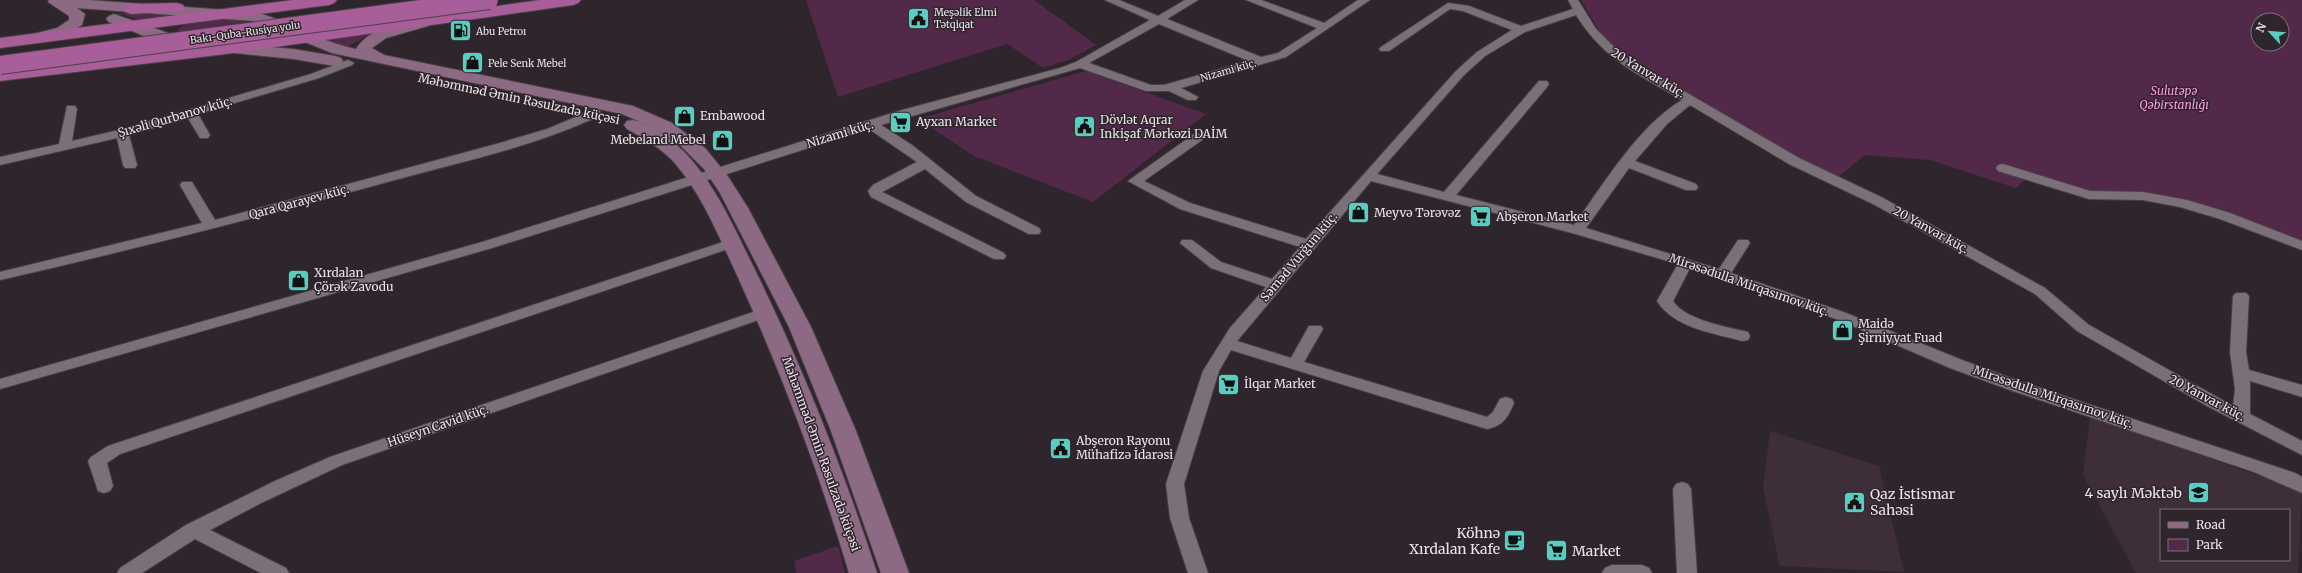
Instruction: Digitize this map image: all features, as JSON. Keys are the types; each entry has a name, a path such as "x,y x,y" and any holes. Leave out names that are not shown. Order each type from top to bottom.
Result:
{"highway":[{"path":"6,42 330,0"},
{"name":"Bakı-Quba-Rusiya yolu","path":"0,52 399,0"},
{"name":"Bakı-Quba-Rusiya yolu","path":"0,65 489,0"},
{"path":"0,76 226,49 573,0"},
{"path":"132,9 310,2"}],"main road":[{"path":"49,1 132,9 255,17 271,22 324,46 382,60"},
{"path":"6,42 56,33 74,25 78,18 77,14 49,1"},
{"name":"Məhəmməd Əmin Rəsulzadə küçəsi","path":"49,1 132,26 178,42 226,49 308,56 348,63 595,113 630,123 644,131 671,150 697,180 732,243 803,398 850,528 863,573"},
{"path":"178,42 164,36 163,31 181,21 218,14"},
{"path":"382,60 364,52 363,48 369,41 394,30 452,17"},
{"path":"226,49 256,43 272,37 278,31 278,27 271,22"},
{"name":"Məhəmməd Əmin Rəsulzadə küçəsi","path":"382,60 627,110 660,124 678,135 699,152 716,173 754,236 809,346 844,432 895,573"}],"street":[{"path":"1110,0 1260,61"},
{"name":"Nizami küç.","path":"0,384 100,358 471,249 697,180 871,124 1064,70 1080,64 1193,0"},
{"path":"1251,0 1325,28"},
{"name":"Nizami küç.","path":"1080,64 1150,88 1171,88 1260,61 1295,48 1366,0"},
{"path":"1385,49 1448,6 1464,8 1521,30"},
{"name":"Səməd Vurğun küç.","path":"1198,573 1179,515 1175,498 1175,484 1211,371 1228,344 1368,176 1460,73 1492,45 1521,30 1576,6"},
{"name":"20 Yanvar küç.","path":"1576,6 1611,52 1794,161 1878,201 2040,291 2083,328 2302,449"},
{"name":"Şıxəli Qurbanov küç.","path":"0,161 122,133 315,76 348,63"},
{"path":"1447,197 1543,84"},
{"path":"1171,88 1192,97"},
{"path":"1578,230 1628,163 1674,109 1691,99"},
{"path":"65,147 71,109"},
{"path":"191,113 204,136"},
{"name":"Qara Qarayev küç.","path":"0,276 210,225 522,140 570,124 595,113"},
{"path":"871,124 926,163 971,199 1034,231"},
{"path":"122,133 130,165"},
{"path":"1198,137 1135,181 1185,206 1309,245"},
{"path":"926,163 878,188 875,191 876,194 999,256"},
{"path":"1628,163 1691,187"},
{"path":"2003,168 2089,194 2144,196 2182,203 2225,216 2302,246"},
{"name":"Mirəsədulla Mirqasımov küç.","path":"1368,176 1578,230 1686,262 1841,316 2006,383 2266,469 2302,486"},
{"path":"187,185 205,213 210,225"},
{"path":"104,486 97,462 114,450 732,243"},
{"path":"1187,243 1216,265 1276,285"},
{"path":"1722,274 1742,243"},
{"path":"1686,262 1664,301 1667,308 1677,315 1742,336"},
{"path":"2241,296 2238,338 2240,373 2244,402 2241,416"},
{"name":"Hüseyn Cavid küç.","path":"127,573 193,530 294,479 336,461 765,313"},
{"path":"1295,364 1315,329"},
{"path":"1228,344 1487,424 1495,422 1500,416 1506,403"},
{"path":"2240,373 2302,391"},
{"path":"1682,488 1687,573"},
{"path":"193,530 279,573"},
{"path":"1612,573 1642,573"}],"shaded area":[{"name":"4 saylı Məktəb","path":"2090,416 2302,491 2298,573 2136,573 2083,475"},
{"path":"1770,431 1879,466 1904,572 1780,566 1763,488"}],"green space":[{"path":"806,0 1034,0 1096,45 1068,60 1043,68 1007,44 838,97"},
{"name":"Sulutəpə Qəbirstanlığı","path":"1581,0 2302,0 2302,244 2215,208 2150,193 2092,192 2031,174 2016,188 1930,160 1865,155 1838,177 1796,159 1619,54 1598,29"},
{"path":"116,13 174,15 141,20"},
{"path":"225,19 252,22 181,35 178,32 179,28 192,22"},
{"path":"369,35 347,47 329,40"},
{"path":"1086,71 1206,114 1093,202 974,156 918,119"},
{"path":"838,546 845,573 797,573 794,561"}],"place":[{"name":"Meşəlik Elmi Tətqiqat","path":"919,18"},
{"name":"Abu Petroı","path":"460,31"},
{"name":"Pele Senk Mebel","path":"472,63"},
{"name":"Embawood","path":"685,116"},
{"name":"Ayxan Market","path":"901,122"},
{"name":"Dövlət Aqrar Inkişaf Mərkəzi DAİM","path":"1085,127"},
{"name":"Mebeland Mebel","path":"722,140"},
{"name":"Meyvə Tərəvəz","path":"1358,213"},
{"name":"Abşeron Market","path":"1480,217"},
{"name":"Xırdalan Çörək Zavodu","path":"298,280"},
{"name":"Maidə Şirniyyat Fuad","path":"1843,331"},
{"name":"İlqar Market","path":"1229,384"},
{"name":"Abşeron Rayonu Mühafizə İdarəsi","path":"1061,448"},
{"name":"4 saylı Məktəb","path":"2198,493"},
{"name":"Qaz İstismar Sahəsi","path":"1855,502"},
{"name":"Köhnə Xırdalan Kafe","path":"1515,541"},
{"name":"Market","path":"1556,551"}]}
